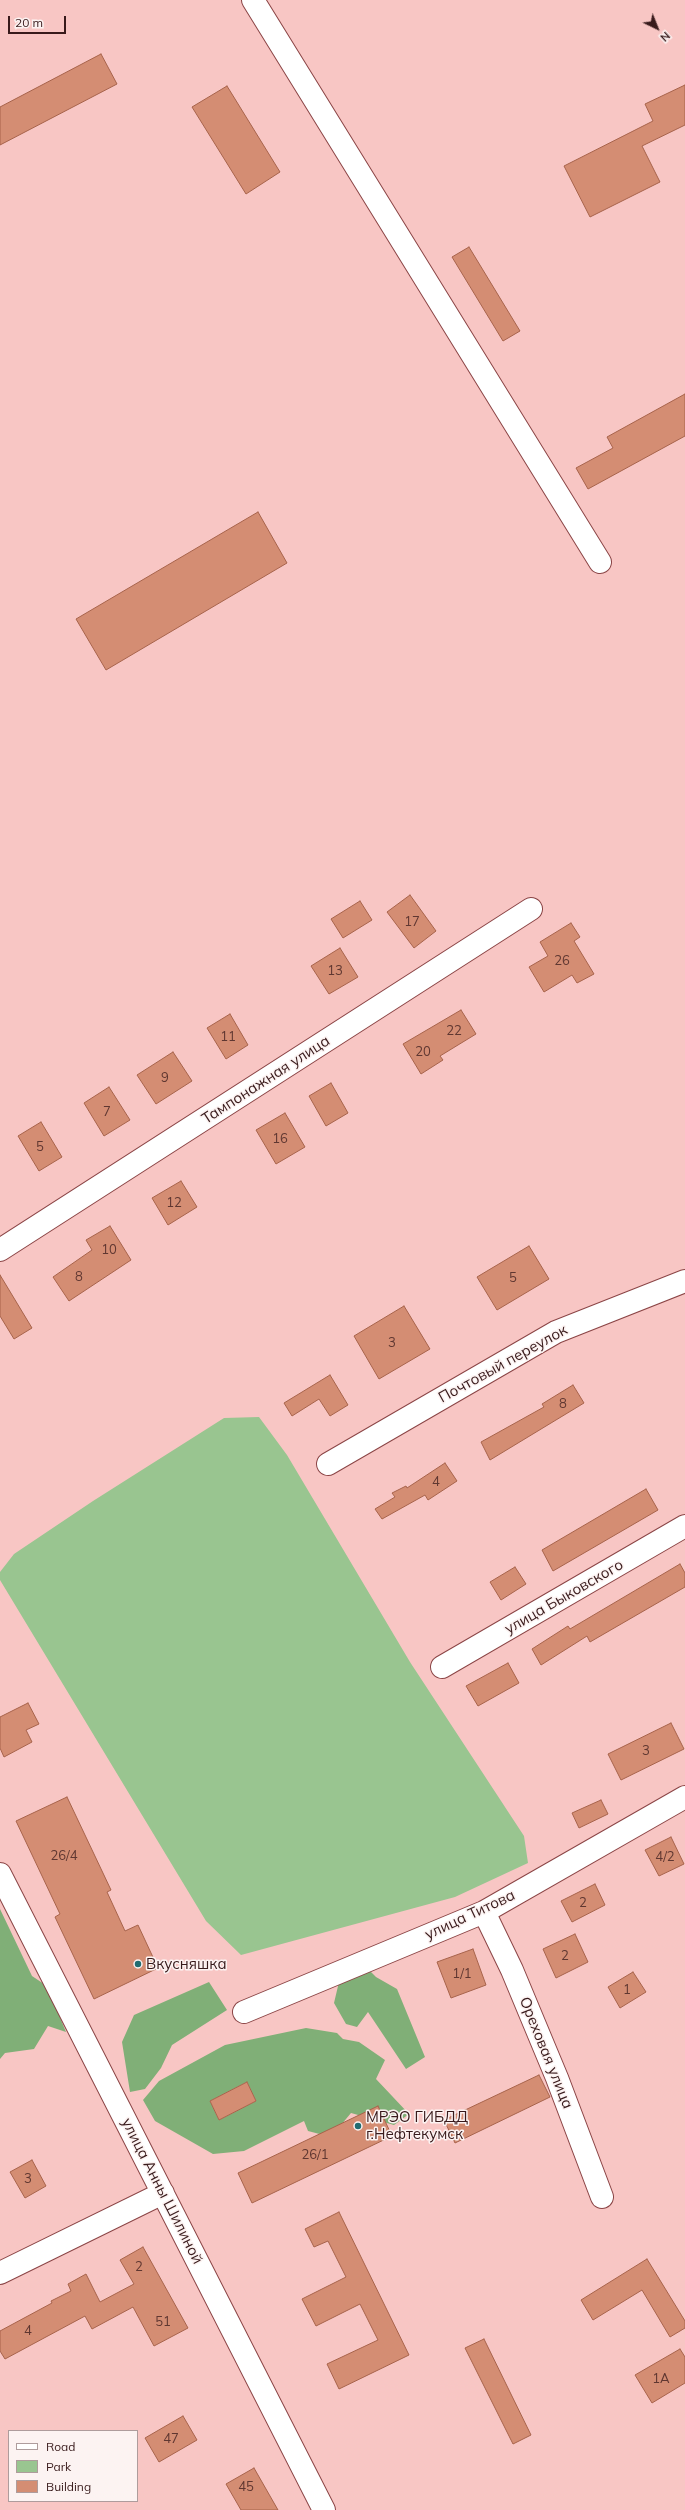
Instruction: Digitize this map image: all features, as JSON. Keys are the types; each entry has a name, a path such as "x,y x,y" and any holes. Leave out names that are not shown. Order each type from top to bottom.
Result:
{"street":[{"path":"253,0 600,562"},
{"name":"Тампонажная улица","path":"0,1250 531,909"},
{"name":"Почтовый переулок","path":"328,1464 556,1332 685,1281"},
{"name":"улица Быковского","path":"442,1667 685,1526"},
{"name":"улица Титова","path":"244,2012 484,1912 685,1797"},
{"name":"улица Анны Шилиной","path":"0,1874 324,2510"},
{"name":"Ореховая улица","path":"484,1912 512,1970 557,2078 602,2197"},
{"path":"0,2273 163,2193"}],"green space":[{"path":"259,1417 287,1455 410,1662 524,1836 528,1863 455,1897 241,1955 206,1921 0,1580 0,1572 14,1554 93,1501 224,1418"},
{"path":"0,1909 32,1976 47,1986 66,2032 48,2026 34,2049 5,2053 0,2059"},
{"path":"360,1961 376,1977 397,1989 425,2057 406,2069 368,2012 357,2027 346,2024 334,2003 343,1965"},
{"path":"209,1982 227,2010 172,2045 161,2068 145,2089 130,2092 122,2042 134,2015"},
{"path":"306,2028 337,2033 343,2039 359,2042 385,2060 376,2079 409,2114 394,2125 351,2113 331,2137 308,2131 304,2121 244,2151 213,2154 155,2121 143,2100 159,2081 225,2045","holes":["247,2082 256,2101 219,2120 210,2101"]}],"building":[{"path":"101,54 117,84 0,145 0,107"},
{"path":"685,85 685,125 642,146 660,182 590,217 564,166 653,121 645,104"},
{"path":"227,86 280,172 246,194 192,107"},
{"path":"469,247 520,331 503,341 452,257"},
{"path":"685,394 685,436 588,489 576,468 613,448 607,437"},
{"path":"258,512 287,563 106,670 76,619"},
{"path":"410,895 436,931 414,948 387,912"},
{"path":"360,901 372,920 343,938 331,919"},
{"path":"571,923 580,937 574,941 594,974 577,983 572,975 544,992 529,967 548,956 540,942"},
{"path":"340,948 358,977 329,994 311,966"},
{"path":"461,1010 476,1034 440,1056 443,1060 421,1074 403,1044"},
{"path":"230,1014 248,1045 226,1059 207,1028"},
{"path":"173,1052 192,1081 156,1104 137,1075"},
{"path":"331,1083 348,1113 326,1126 309,1096"},
{"path":"109,1087 130,1120 104,1136 84,1103"},
{"path":"285,1113 305,1147 276,1164 256,1130"},
{"path":"41,1122 62,1157 39,1171 18,1136"},
{"path":"181,1181 197,1207 168,1225 152,1198"},
{"path":"110,1226 131,1260 69,1301 53,1277 92,1250 86,1240"},
{"path":"529,1246 549,1279 497,1310 477,1277"},
{"path":"0,1275 32,1328 14,1339 0,1316"},
{"path":"404,1306 430,1349 379,1379 354,1336"},
{"path":"330,1375 348,1405 330,1416 319,1399 292,1416 284,1403"},
{"path":"573,1385 584,1403 490,1460 481,1442 544,1407 542,1404"},
{"path":"445,1463 457,1481 428,1500 425,1495 382,1519 375,1509 395,1497 392,1493 406,1486 407,1488"},
{"path":"646,1489 658,1510 553,1571 542,1550"},
{"path":"680,1564 685,1573 685,1587 590,1642 587,1636 541,1665 532,1649 568,1626 570,1629"},
{"path":"515,1567 526,1584 501,1600 490,1582"},
{"path":"508,1663 519,1683 478,1706 466,1686"},
{"path":"28,1703 39,1724 26,1730 32,1742 4,1757 0,1748 0,1717"},
{"path":"671,1723 684,1749 621,1780 608,1754"},
{"path":"67,1797 111,1890 107,1892 125,1931 138,1925 158,1968 94,1999 55,1917 60,1914 16,1821"},
{"path":"601,1800 608,1814 579,1828 572,1813"},
{"path":"671,1837 684,1864 659,1876 645,1850"},
{"path":"595,1884 605,1905 572,1922 561,1901"},
{"path":"575,1934 588,1962 556,1978 543,1949"},
{"path":"473,1949 486,1985 451,1998 437,1962"},
{"path":"633,1972 646,1992 620,2008 608,1987"},
{"path":"539,2075 550,2097 455,2143 444,2120"},
{"path":"247,2082 256,2101 219,2120 210,2101"},
{"path":"378,2106 392,2136 252,2203 238,2173"},
{"path":"32,2160 46,2186 25,2198 10,2172"},
{"path":"339,2212 409,2355 339,2389 327,2364 378,2340 360,2304 316,2326 302,2299 346,2277 328,2241 314,2247 305,2229"},
{"path":"143,2247 188,2328 154,2346 133,2307 92,2329 85,2316 5,2359 0,2351 0,2331 71,2291 68,2284 86,2274 100,2302 134,2284 120,2260"},
{"path":"647,2259 685,2321 685,2328 670,2337 642,2290 593,2320 581,2300"},
{"path":"484,2339 531,2435 513,2444 465,2348"},
{"path":"680,2349 685,2357 685,2383 652,2403 635,2375"},
{"path":"183,2416 197,2440 159,2462 145,2438"},
{"path":"254,2468 278,2510 241,2510 226,2484"}],"place":[{"name":"Вкусняшка","path":"138,1964"},
{"name":"МРЭО ГИБДД г.Нефтекумск","path":"358,2126"}]}
